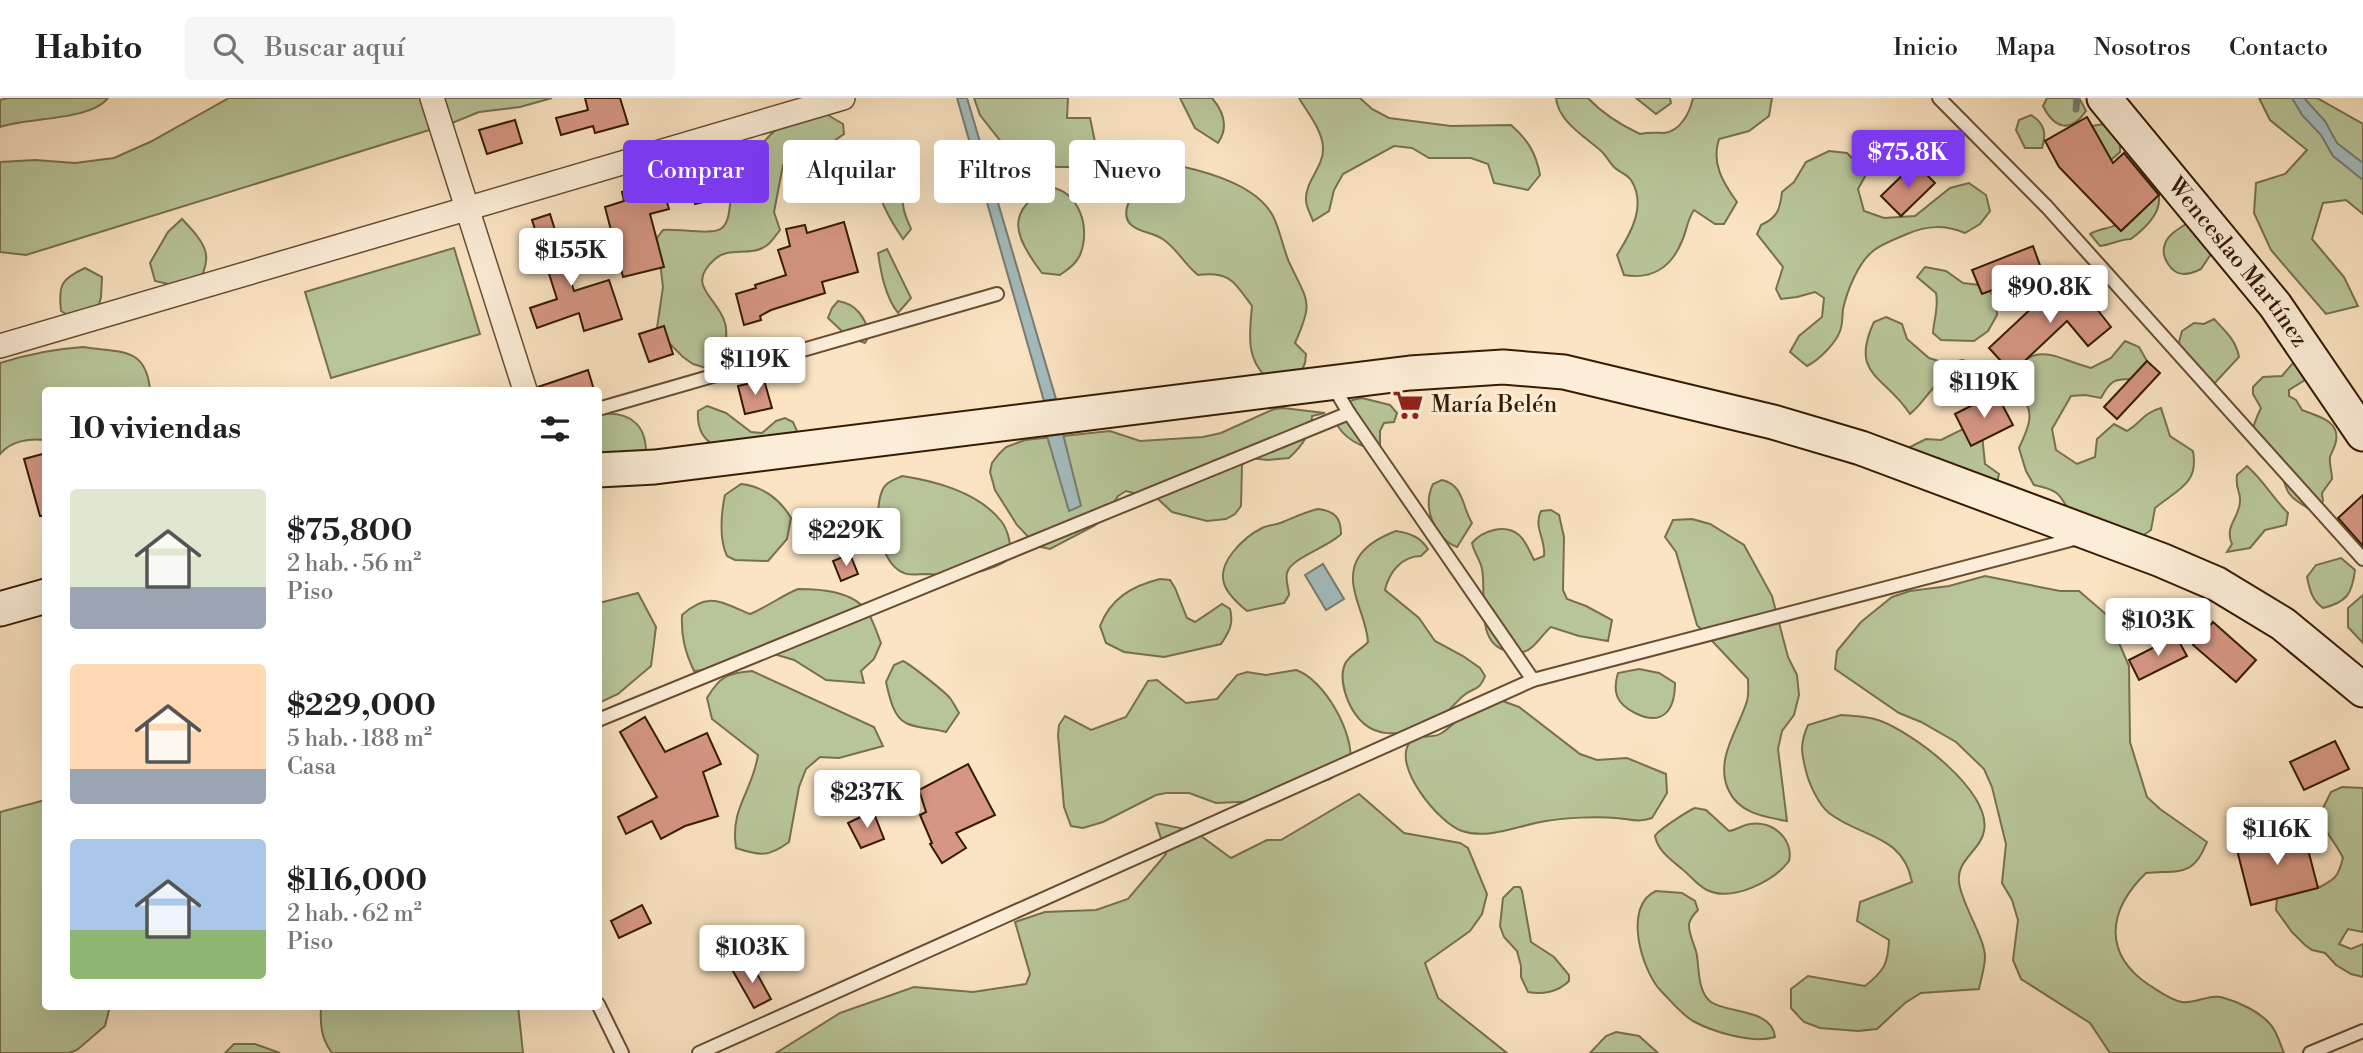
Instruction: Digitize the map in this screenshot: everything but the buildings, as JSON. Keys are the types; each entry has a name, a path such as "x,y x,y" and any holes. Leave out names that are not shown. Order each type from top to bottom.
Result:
{"street":[{"path":"432,98 524,387"},
{"path":"0,346 843,98"},
{"name":"Wenceslao Martínez","path":"2119,105 2274,305 2363,434"},
{"path":"602,470 655,467 1331,382 1456,369 1503,367 1564,372 1773,422 1861,449 2191,572 2242,597 2283,624 2363,690"},
{"path":"0,610 42,597"}],"lane":[{"path":"1939,98 2048,207 2363,559"},
{"path":"602,408 997,294"},
{"path":"1331,382 1349,414 1533,680"},
{"path":"602,718 1349,414"},
{"path":"699,1053 1533,680 2092,534"},
{"path":"601,1010 622,1053"},
{"path":"2309,1053 2363,1031"}],"green space":[{"path":"108,98 88,111 0,127 0,100"},
{"path":"229,98 552,98 520,107 479,112 452,123 26,255 0,252 0,162 35,160 75,163 114,158 150,142"},
{"path":"974,98 1068,98 1067,118 1090,118 1095,140 1069,140 1069,167 1057,167 1055,140 1000,140 980,115"},
{"path":"1180,98 1212,98 1224,120 1218,143 1195,128"},
{"path":"1299,98 1360,98 1372,109 1389,118 1451,126 1511,125 1530,147 1540,175 1528,190 1494,183 1488,164 1471,158 1429,158 1412,148 1394,146 1343,174 1334,190 1329,211 1313,221 1306,193 1321,161 1323,148 1318,128"},
{"path":"1556,98 1588,98 1612,119 1640,134 1664,133 1675,129 1687,115 1693,98 1772,98 1769,116 1749,131 1719,139 1717,164 1727,188 1737,202 1724,224 1715,224 1694,210 1682,241 1666,265 1651,274 1634,276 1624,275 1617,255 1635,219 1638,199 1636,189 1629,178 1567,121 1561,114"},
{"path":"1636,98 1670,98 1671,103 1656,114"},
{"path":"2047,98 2079,98 2086,111 2074,123 2057,123 2043,106"},
{"path":"2259,98 2317,98 2363,124 2363,214 2346,200 2323,203 2312,239 2344,277 2358,306 2326,314 2271,250 2254,213 2256,183 2285,174 2307,150 2270,120"},
{"path":"826,114 843,124 844,134 835,140 783,140 783,165 774,212 780,230 768,245 753,251 721,255 706,268 702,277 703,284 725,323 725,344 722,365 713,370 693,364 662,336 657,328 663,287 657,238 663,230 711,231 722,228 730,203 769,203 769,140 765,140 789,121"},
{"path":"2031,115 2039,121 2043,129 2042,148 2025,148 2016,130 2019,120"},
{"path":"2104,124 2113,127 2120,140 2120,152 2101,163 2091,126"},
{"path":"1829,151 1847,153 1867,173 1858,189 1864,211 1884,218 1915,216 1950,188 1969,183 1986,195 1990,211 1980,224 1965,233 1943,227 1922,229 1890,241 1873,251 1858,270 1850,286 1838,336 1817,360 1807,366 1790,352 1799,336 1822,317 1824,298 1815,292 1781,299 1776,289 1783,267 1757,234 1761,225 1777,213 1782,192 1794,182 1806,162"},
{"path":"1185,167 1232,182 1266,206 1278,227 1306,302 1305,318 1295,343 1306,354 1301,372 1266,377 1255,361 1250,344 1252,306 1235,285 1217,275 1198,275 1164,240 1134,227 1128,221 1128,203 1185,203"},
{"path":"2147,172 2158,192 2159,200 2153,217 2131,239 2100,246 2090,234 2120,223 2130,174"},
{"path":"1055,188 1069,196 1069,203 1076,204 1083,223 1083,245 1074,264 1060,275 1042,273 1025,248 1018,226 1028,203 1055,203"},
{"path":"883,203 903,203 911,229 903,239"},
{"path":"182,219 198,237 206,253 205,269 194,290 155,281 150,263 168,232"},
{"path":"2186,224 2201,226 2207,235 2211,254 2201,269 2184,274 2171,268 2165,259 2164,249 2171,235"},
{"path":"454,248 480,334 331,378 305,292"},
{"path":"887,249 911,298 898,313 887,292 879,261 878,253"},
{"path":"1925,267 1946,271 1963,283 1980,285 1989,290 1996,299 1997,315 1988,331 1974,341 1941,340 1933,333 1937,308 1936,293 1917,277"},
{"path":"85,268 102,277 101,297 92,330 61,311 60,295 63,284"},
{"path":"838,301 855,308 862,317 870,334 865,343 848,337 828,318"},
{"path":"1886,317 1902,324 1907,339 1929,358 1945,363 1963,360 1984,371 1980,383 1968,391 1937,384 1910,414 1868,365 1867,340 1874,322"},
{"path":"2214,319 2233,341 2239,357 2211,387 2195,381 2182,361 2179,342 2182,331 2194,323 2204,324"},
{"path":"2125,341 2139,347 2147,361 2139,379 2112,383 2101,398 2071,396 2052,429 2056,450 2077,464 2095,457 2097,439 2114,424 2127,431 2150,412 2161,408 2170,436 2193,451 2194,462 2190,479 2155,508 2151,530 2135,541 2073,517 2059,495 2050,489 2034,485 2026,471 2019,448 2027,430 2029,411 2006,378 2027,358 2037,355 2055,356 2091,368 2111,358"},
{"path":"83,347 128,354 143,365 149,387 42,387 42,440 21,441 0,454 0,363"},
{"path":"2301,360 2308,378 2289,390 2289,396 2296,400 2302,410 2331,424 2336,434 2336,443 2330,457 2332,479 2322,493 2323,501 2317,508 2309,509 2290,494 2281,474 2258,452 2252,434 2261,408 2253,394 2253,387 2263,377 2282,376 2292,364"},
{"path":"1362,398 1390,405 1397,413 1394,422 1384,423 1380,431 1380,452 1360,445 1348,437 1335,420 1345,404"},
{"path":"707,406 726,413 751,432 762,433 776,421 785,418 793,422 797,431 791,439 714,445 703,435 698,422 698,411"},
{"path":"1274,409 1325,413 1312,416 1305,439 1289,458 1249,458 1242,465 1241,506 1235,514 1226,519 1207,521 1172,512 1158,499 1126,491 1118,496 1102,520 1050,549 1033,542 1017,525 995,490 990,472 992,463 1006,447 1025,440 1110,431 1140,441 1203,437 1221,433"},
{"path":"602,415 623,416 636,423 644,437 646,456 602,466"},
{"path":"1967,427 1982,434 1985,464 1999,474 1997,483 1963,475 1939,458 1923,461 1906,449 1926,439 1941,440"},
{"path":"2247,466 2288,513 2286,525 2265,530 2250,548 2227,552 2232,544 2231,527 2240,502 2237,475"},
{"path":"902,476 956,490 992,511 1004,525 1012,557 992,568 960,575 909,574 895,568 883,547 878,508 884,487"},
{"path":"1442,480 1459,492 1472,523 1457,547 1442,537 1432,521 1430,493 1433,484"},
{"path":"741,484 756,487 770,495 782,505 791,518 787,539 768,561 735,560 727,556 724,549 722,510 725,495"},
{"path":"1318,509 1336,516 1341,534 1302,557 1290,568 1287,575 1289,595 1284,603 1247,611 1233,598 1224,584 1224,569 1233,552 1246,538 1262,528"},
{"path":"1551,510 1559,515 1564,537 1563,590 1567,599 1612,620 1608,641 1551,627 1527,650 1520,653 1507,651 1497,646 1486,628 1482,569 1472,543 1494,530 1513,531 1521,537 1534,560 1544,556 1538,522 1541,511"},
{"path":"1692,519 1710,524 1744,545 1772,596 1788,657 1797,675 1799,695 1794,715 1782,731 1778,749 1787,821 1745,809 1732,797 1728,789 1724,767 1726,756 1747,701 1748,679 1697,625 1676,552 1665,537 1673,520"},
{"path":"1396,531 1414,536 1428,549 1421,556 1408,559 1397,566 1385,590 1419,618 1435,641 1463,656 1480,668 1485,676 1478,687 1463,696 1442,716 1412,730 1387,733 1365,725 1356,715 1348,701 1343,673 1347,661 1368,642 1353,581 1356,561 1368,546"},
{"path":"2341,558 2355,570 2350,591 2343,600 2323,608 2312,595 2307,577 2316,565"},
{"path":"1985,576 2060,591 2079,591 2107,615 2129,666 2130,742 2147,797 2207,842 2202,854 2190,867 2184,870 2146,873 2133,887 2118,916 2117,945 2123,959 2134,973 2149,985 2173,999 2187,1002 2219,997 2255,1012 2272,1027 2284,1053 2110,1053 2090,1023 2021,979 2013,960 2018,920 2012,900 2002,883 2006,844 1992,787 1984,769 1956,742 1899,713 1835,669 1837,651 1861,622 1892,597"},
{"path":"1160,579 1170,580 1187,618 1195,622 1222,604 1230,609 1230,628 1221,644 1164,657 1124,652 1106,643 1100,626 1110,608 1140,585"},
{"path":"798,589 845,595 861,604 867,611 881,643 874,659 861,671 864,683 826,680 794,660 774,654 716,669 694,671 684,644 682,615 707,601 722,603 750,614"},
{"path":"638,593 656,627 651,666 618,694 602,702 602,602"},
{"path":"2363,595 2363,643 2348,627 2348,608"},
{"path":"903,661 950,698 959,713 946,732 910,725 898,716 886,682 894,665"},
{"path":"1639,669 1659,673 1675,683 1670,708 1660,717 1645,717 1620,702 1616,692 1618,673"},
{"path":"1296,670 1307,675 1327,696 1348,738 1350,763 1330,779 1261,801 1216,803 1189,793 1166,793 1156,795 1103,822 1083,828 1071,826 1064,807 1058,735 1059,725 1065,716 1091,730 1126,717 1148,681 1157,680 1186,703 1217,699 1237,675 1247,672 1266,675"},
{"path":"752,671 874,727 883,746 839,758 820,757 806,769 799,787 789,842 764,854 736,848 735,834 739,811 758,755 712,719 707,698 725,677"},
{"path":"1500,700 1519,707 1580,754 1597,760 1627,758 1666,774 1667,793 1652,818 1562,819 1483,834 1462,831 1442,818 1412,779 1406,752 1410,742 1413,739 1440,734 1469,710"},
{"path":"1841,715 1878,720 1910,736 1928,749 1963,781 1975,798 1983,815 1984,831 1959,874 1964,900 1984,949 1979,989 1921,993 1905,1003 1877,1029 1858,1031 1820,1028 1804,1022 1791,1008 1791,989 1808,976 1865,986 1877,976 1886,961 1889,940 1857,921 1860,902 1912,882 1900,854 1879,839 1829,813 1812,788 1802,753 1805,731 1808,725"},
{"path":"2342,787 2363,788 2363,932 2348,929 2339,944 2351,949 2363,944 2363,977 2351,974 2336,965 2325,953 2305,945 2276,910 2277,897 2312,885 2320,887 2338,873 2343,858 2324,827 2320,814 2331,792"},
{"path":"1359,794 1404,833 1460,843 1468,848 1487,894 1482,914 1470,931 1425,963 1438,998 1507,1053 776,1053 840,1013 914,987 973,992 1026,984 1030,974 1015,922 1045,912 1096,910 1128,899 1166,854 1156,823 1194,831 1231,858 1267,840 1281,840"},
{"path":"42,801 42,1010 109,1010 105,1026 77,1050 69,1053 0,1053 0,812"},
{"path":"1695,808 1706,810 1729,831 1750,824 1773,828 1788,845 1789,861 1763,883 1740,892 1717,893 1707,890 1665,854 1655,836 1667,825"},
{"path":"1514,887 1520,887 1522,891 1531,942 1554,957 1569,975 1569,981 1555,990 1544,993 1528,992 1521,977 1517,951 1504,937 1500,926 1503,898"},
{"path":"1656,891 1682,893 1695,901 1698,910 1690,920 1689,928 1701,987 1707,998 1719,1006 1758,1016 1772,1028 1775,1037 1745,1038 1701,1025 1680,1011 1661,991 1647,969 1642,955 1638,924 1640,910 1646,899"},
{"path":"321,1010 518,1010 523,1053 332,1053 322,1031"},
{"path":"1616,1032 1639,1036 1658,1053 1590,1053 1606,1036"},
{"path":"234,1044 255,1044 280,1053 225,1053"}],"water":[{"path":"957,98 967,98 979,140 969,140"},
{"path":"2292,98 2304,98 2325,121 2337,143 2363,163 2363,180 2333,156 2321,135 2302,115"},
{"path":"987,203 998,203 1056,399 1044,401"},
{"path":"1063,434 1081,506 1069,511 1047,436"},
{"path":"1323,564 1344,599 1326,610 1305,575"}],"waterway":[{"path":"2076,109 2077,98"}],"place":[{"name":"María Belén","path":"1408,405"}]}
